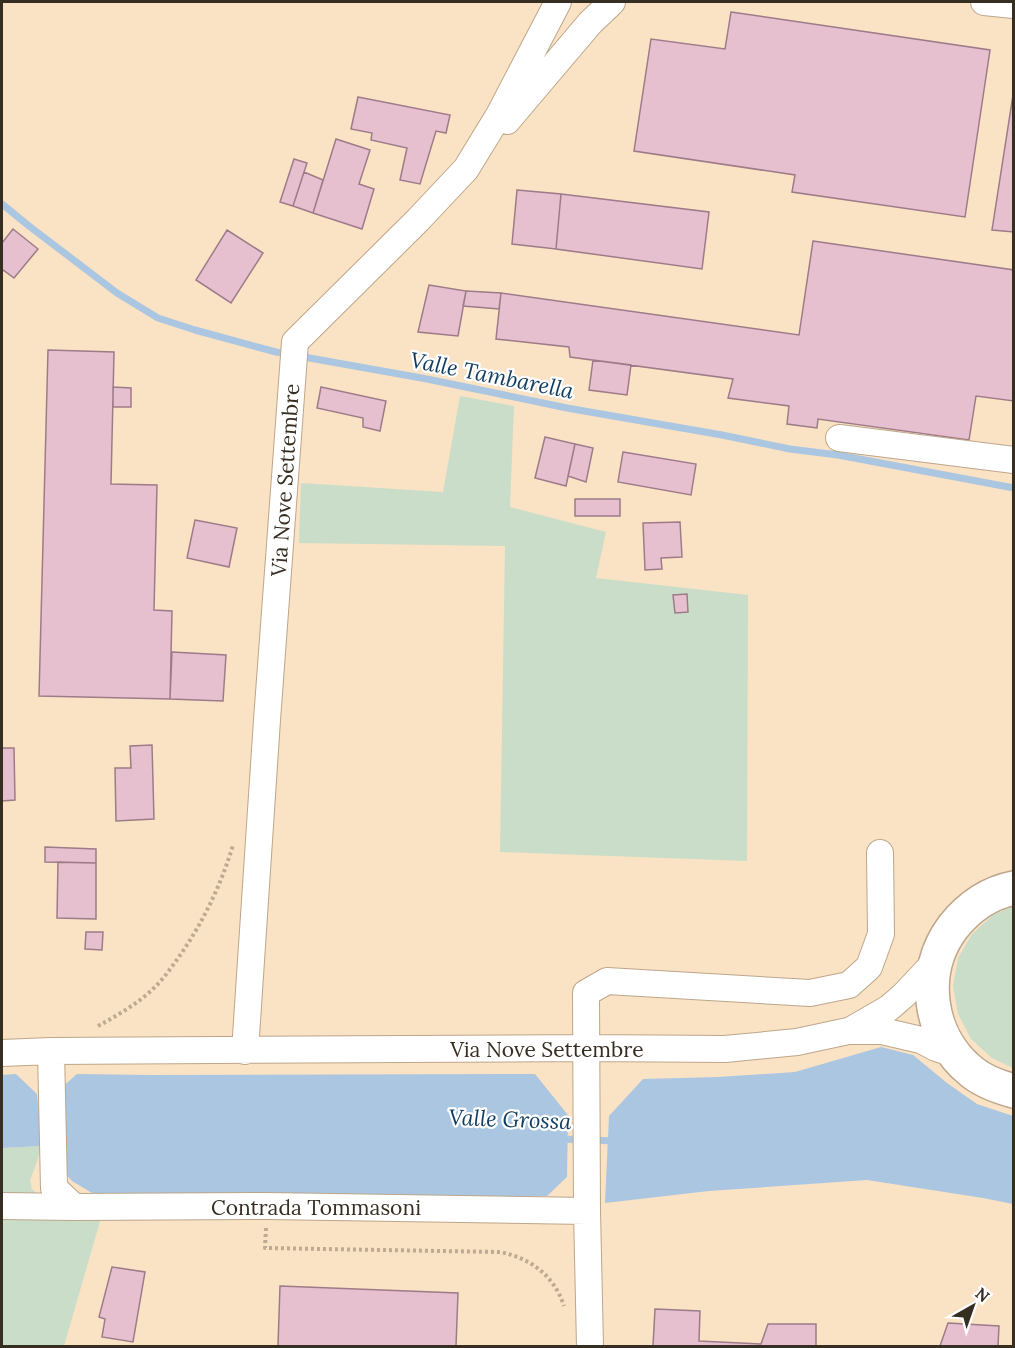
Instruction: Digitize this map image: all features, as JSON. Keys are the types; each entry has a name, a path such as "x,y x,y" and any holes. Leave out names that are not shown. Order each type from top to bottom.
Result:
{"main road":[{"path":"1010,885 981,901 961,917 945,938 936,961 932,985 934,1010 941,1033 954,1054 972,1072 995,1086 1014,1091"}],"street":[{"name":"Via Nove Settembre","path":"245,1051 295,342 466,169 499,115 558,2"},
{"path":"466,169 590,23 612,2"},
{"path":"984,2 1014,5"},
{"path":"839,438 1014,460"},
{"path":"590,1347 586,993 608,981 810,993 849,985 869,967 881,934 880,853"},
{"path":"848,1031 889,1008 936,961"},
{"name":"Via Nove Settembre","path":"2,1053 725,1049 797,1042 848,1031"},
{"path":"848,1031 882,1031 921,1040 954,1054"},
{"path":"51,1051 54,1188 74,1207"},
{"name":"Contrada Tommasoni","path":"2,1206 267,1206 587,1211"}],"path":[{"path":"97,1026 135,1004 155,987 175,962 210,906 235,838"},
{"path":"267,1206 265,1248 500,1252 514,1255 540,1269 553,1284 565,1310"}],"green space":[{"path":"460,396 514,406 510,507 606,532 596,578 748,595 747,861 500,852 505,546 299,543 301,483 443,492"},
{"path":"1013,906 1013,1068 992,1058 971,1039 958,1014 953,986 958,958 972,934 993,915"},
{"path":"42,1146 30,1181 32,1189 50,1207 101,1218 64,1346 2,1346 2,1148"}],"water":[{"path":"881,1047 913,1055 977,1104 1013,1116 1013,1204 867,1180 709,1191 605,1203 609,1116 643,1079 795,1072"},
{"path":"16,1074 37,1094 42,1146 2,1148 2,1075"},
{"path":"77,1074 535,1074 568,1115 567,1177 547,1196 92,1193 72,1181 64,1172 61,1088"}],"building":[{"path":"731,12 990,50 965,217 792,192 795,175 634,151 651,39 725,49"},
{"path":"1014,95 1014,232 992,230"},
{"path":"358,97 450,115 446,133 436,131 420,184 400,180 407,148 371,140 372,133 351,129"},
{"path":"336,139 370,150 359,184 374,189 362,229 313,213"},
{"path":"294,159 307,163 293,206 280,202"},
{"path":"304,172 323,180 313,213 293,206"},
{"path":"517,190 561,194 556,249 512,244"},
{"path":"561,194 709,212 702,269 556,249"},
{"path":"13,229 38,249 14,278 3,270 2,272 2,243"},
{"path":"227,230 263,253 231,303 196,280"},
{"path":"813,241 1014,270 1014,401 976,396 969,440 818,419 817,428 787,424 789,406 728,398 733,379 570,357 569,347 496,339 501,293 799,335"},
{"path":"429,285 466,291 458,336 418,332"},
{"path":"466,291 501,293 499,309 463,306"},
{"path":"48,350 114,352 111,484 157,485 154,610 172,611 170,699 39,696"},
{"path":"593,360 631,365 627,395 589,390"},
{"path":"113,387 131,388 131,407 113,407"},
{"path":"321,387 386,401 380,431 363,427 363,418 317,408"},
{"path":"545,437 575,444 566,486 535,478"},
{"path":"575,444 593,448 586,482 568,476"},
{"path":"623,452 696,464 691,495 618,482"},
{"path":"575,499 620,499 620,516 575,516"},
{"path":"195,520 237,528 229,567 187,558"},
{"path":"680,522 682,557 661,558 662,569 645,570 643,523"},
{"path":"687,594 688,612 675,613 673,595"},
{"path":"172,652 226,655 223,701 170,699"},
{"path":"152,745 154,819 116,821 115,768 131,768 130,746"},
{"path":"2,748 14,748 15,800 2,801"},
{"path":"45,847 96,849 96,863 45,862"},
{"path":"58,862 96,863 96,919 57,918"},
{"path":"86,932 103,932 102,950 85,949"},
{"path":"112,1267 145,1272 133,1342 102,1337 105,1319 99,1317"},
{"path":"280,1286 458,1293 456,1346 278,1346"},
{"path":"655,1309 700,1311 699,1341 761,1344 768,1324 816,1324 816,1346 653,1346"},
{"path":"948,1323 999,1326 998,1346 940,1346"}],"waterway":[{"name":"Valle Tambarella","path":"2,204 117,293 158,318 195,330 276,352 427,379 567,408 1014,488"},
{"name":"Valle Grossa","path":"561,1139 616,1141"}]}
